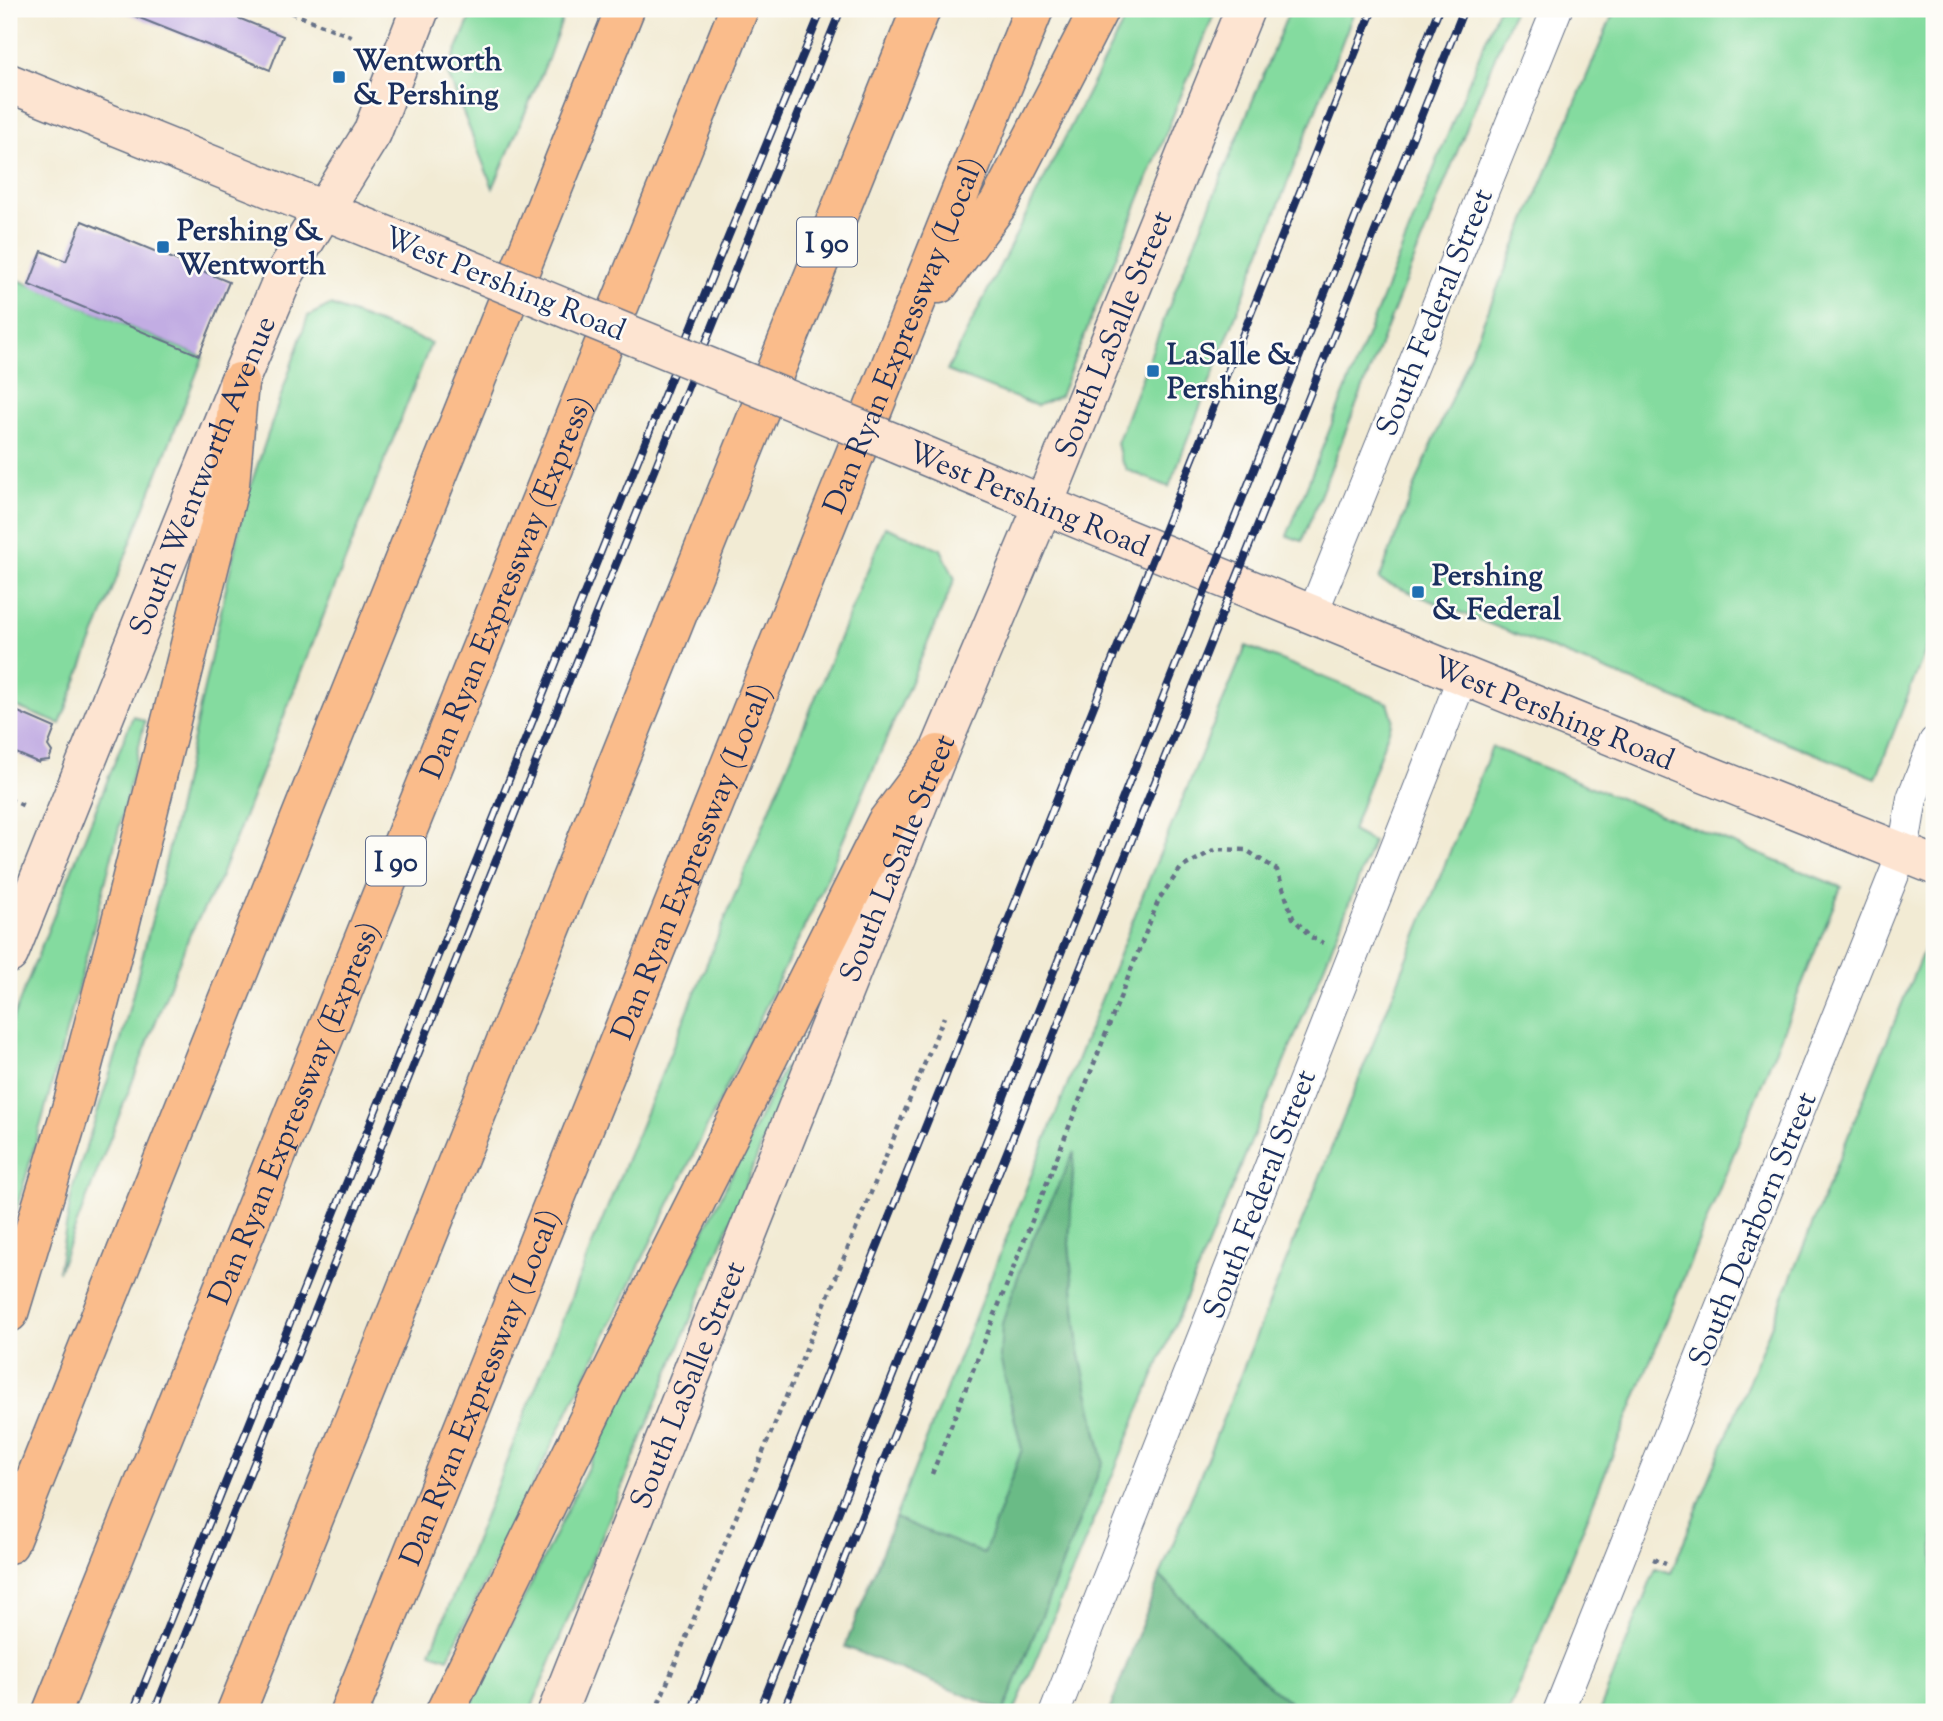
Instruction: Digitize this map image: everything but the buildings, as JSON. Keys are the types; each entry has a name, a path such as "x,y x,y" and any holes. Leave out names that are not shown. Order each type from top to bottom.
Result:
{"highway":[{"path":"9,1544 625,9"},
{"name":"Dan Ryan Expressway (Express)","path":"52,1712 739,9"},
{"name":"I 90","path":"236,1712 921,9"},
{"name":"Dan Ryan Expressway (Local)","path":"349,1712 1034,9"},
{"path":"906,328 999,203 1099,9"},
{"path":"9,1313 74,1099 230,484 239,382"},
{"path":"444,1712 668,1255 886,823 938,754"}],"main road":[{"name":"South Wentworth Avenue","path":"9,954 285,274 372,133 420,9"},
{"name":"South LaSalle Street","path":"557,1712 938,754 1043,506 1245,9"},
{"name":"West Pershing Road","path":"9,83 918,452 1043,506 1919,858"}],"street":[{"name":"South Federal Street","path":"1312,615 1557,9"},
{"name":"South Federal Street","path":"1055,1712 1463,676"},
{"name":"South Dearborn Street","path":"1558,1712 1919,858 1912,798 1934,742"}],"path":[{"path":"10,22 15,9"},
{"path":"282,9 355,38"},
{"path":"9,799 32,808"},
{"path":"932,1474 1160,899 1181,868 1216,849 1246,850 1277,870 1293,918 1311,937 1353,956"},
{"path":"655,1712 944,1017"},
{"path":"1652,1559 1666,1564"}],"green space":[{"path":"474,9 566,9 548,59 493,188 447,72"},
{"path":"1130,9 1216,9 1060,396 1037,406 947,371"},
{"path":"1290,9 1355,9 1169,487 1127,470 1121,460 1117,443 1175,291"},
{"path":"1498,9 1514,9 1302,541 1287,536"},
{"path":"1615,9 1934,9 1934,628 1876,778 1379,580 1424,463"},
{"path":"16,279 203,357 60,724 9,704 9,297"},
{"path":"330,305 431,343 218,883 190,934 58,1272 73,1187 121,1040 160,888 245,502 308,316"},
{"path":"885,527 941,549 955,579 816,903 448,1658 431,1652 592,1245"},
{"path":"1246,646 1388,703 1393,719 1352,831 1373,842 1327,959 1014,1712 1004,1711 1103,1461 1079,1351 1069,1244 1074,1154 1026,1254 1002,1324 1009,1397 1022,1449 984,1555 895,1518 1144,892"},
{"path":"133,716 145,721 80,979 9,1235 9,1028"},
{"path":"1492,747 1841,887 1509,1712 1302,1712 1262,1680 1160,1576"},
{"path":"1924,949 1934,953 1934,1712 1599,1712 1656,1568 1671,1573"},
{"path":"784,1068 792,1071 530,1712 468,1712"},
{"path":"1074,1152 1069,1244 1079,1351 1103,1461 1004,1711 845,1647 895,1518 984,1554 1022,1449 1000,1358 1002,1324 1026,1254"},
{"path":"1160,1576 1262,1680 1302,1712 1109,1712"}],"railway":[{"path":"133,1712 822,9"},
{"path":"154,1712 841,9"},
{"path":"691,1712 1373,9"},
{"path":"759,1712 1439,9"},
{"path":"783,1712 1464,9"}],"place":[{"name":"Wentworth & Pershing","path":"339,77"},
{"name":"Pershing & Wentworth","path":"163,247"},
{"name":"LaSalle & Pershing","path":"1153,371"},
{"name":"Pershing & Federal","path":"1418,592"}]}
